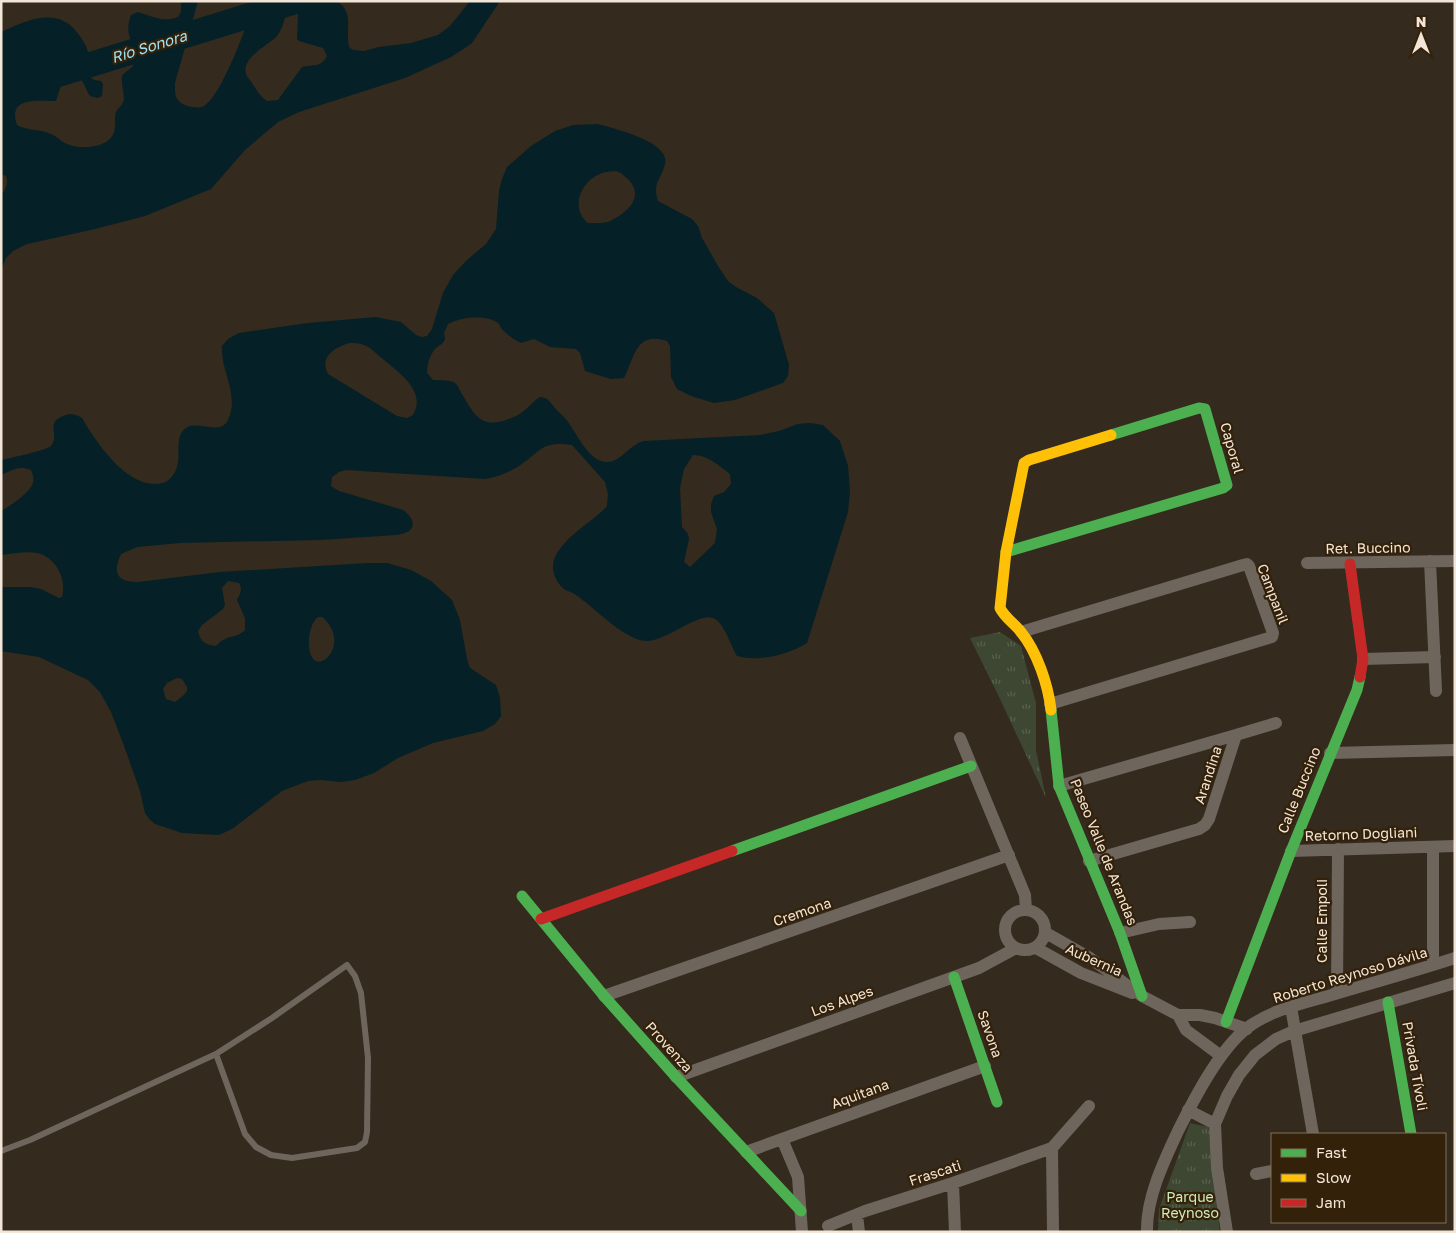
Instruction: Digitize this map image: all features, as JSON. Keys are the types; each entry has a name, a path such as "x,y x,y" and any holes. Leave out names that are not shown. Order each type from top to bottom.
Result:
{"street":[{"name":"Caporal","path":"1006,552 1223,488 1227,481 1205,409 1202,408 1024,463"},
{"name":"Paseo Valle de Arandas","path":"1024,463 1006,552 1000,608 1021,632 1035,655 1050,704 1059,786 1120,933 1142,996"},
{"name":"Ret. Buccino","path":"1430,561 1436,691"},
{"name":"Ret. Buccino","path":"1307,563 1350,564 1455,561"},
{"name":"Campanil","path":"1021,632 1243,565 1247,564 1249,566 1273,633 1272,636 1050,704"},
{"name":"Calle Buccino","path":"1226,1022 1291,851 1351,706 1363,659 1350,564"},
{"path":"1363,659 1435,657"},
{"path":"1236,735 1276,723"},
{"name":"Arandina","path":"1059,786 1236,735"},
{"name":"Arandina","path":"1089,861 1205,826 1209,819 1236,735"},
{"path":"960,738 1025,895 1026,910"},
{"path":"1330,753 1455,750"},
{"path":"541,919 971,766"},
{"name":"Retorno Dogliani","path":"1291,851 1455,846"},
{"name":"Retorno Dogliani","path":"1433,847 1433,965"},
{"name":"Calle Empoli","path":"1337,993 1338,849"},
{"name":"Cremona","path":"604,996 1009,855"},
{"name":"Provenza","path":"522,896 604,996 676,1077 801,1211"},
{"path":"1026,910 1034,912 1041,917 1045,924 1046,933 1043,941 1036,948 1026,950 1016,948 1010,943 1005,929 1007,921 1012,915 1018,911 1026,910"},
{"path":"1120,933 1159,924 1190,922"},
{"name":"Aubernia","path":"1046,933 1090,958 1142,996"},
{"name":"Los Alpes","path":"676,1077 994,961 1016,948"},
{"name":"Aubernia","path":"1036,948 1081,973 1142,996 1178,1015 1200,1015 1247,1029"},
{"name":"Roberto Reynoso Dávila","path":"1147,1232 1150,1205 1167,1156 1188,1110 1221,1056 1233,1041 1262,1018 1291,1007 1455,958"},
{"name":"Savona","path":"954,976 997,1102"},
{"path":"1227,1232 1216,1168 1215,1124 1227,1096 1239,1075 1255,1055 1276,1038 1294,1031 1455,983"},
{"name":"Privada Tívoli","path":"1388,1002 1411,1133"},
{"path":"1291,1007 1296,1045 1313,1133"},
{"name":"Aubernia","path":"1178,1015 1186,1030 1221,1056"},
{"name":"Aquitana","path":"746,1152 985,1066"},
{"name":"Frascati","path":"828,1226 1052,1148 1089,1106"},
{"path":"1188,1110 1215,1124"},
{"path":"782,1139 798,1177 802,1232"},
{"path":"1052,1148 1053,1232"},
{"path":"1256,1174 1271,1171"},
{"path":"952,1184 955,1232"},
{"path":"857,1215 859,1232"}],"lane":[{"path":"1,1151 30,1140 216,1054 272,1018 347,965 355,976 361,993 368,1058 367,1132 365,1142 357,1148 344,1151 292,1158 271,1155 256,1147 245,1134 216,1054"}],"green space":[{"path":"1000,632 1021,646 1036,703 1036,750 1046,798 970,638"},
{"name":"Parque Reynoso","path":"1190,1123 1208,1127 1213,1138 1211,1163 1220,1232 1158,1232 1159,1209"}],"water":[{"path":"181,1 198,1 175,83 175,93 179,101 185,105 197,108 204,106 211,100 226,74 254,1 336,1 342,5 347,15 349,47 353,50 364,51 411,43 438,35 450,26 470,1 500,1 472,43 465,48 451,57 405,78 299,112 278,122 245,150 211,189 145,216 27,244 13,251 6,258 1,270 1,195 6,188 7,181 6,176 1,174 1,32 21,23 42,18 52,18 62,20 79,35 86,45 89,76 94,80 101,81 103,84 102,96 98,98 90,96 80,77 68,72 64,76 56,101 26,102 16,109 15,116 17,125 21,127 47,132 73,146 87,147 107,141 114,132 116,112 124,99 122,76 133,66 136,57 128,30 131,15 138,12 158,18 173,19 178,17 181,12","holes":["293,10 297,11 297,39 323,48 327,56 319,64 302,67 278,100 267,101 247,76 246,68 252,57 277,36 286,14"]},
{"path":"597,124 615,129 639,137 659,149 664,156 665,164 656,190 658,201 692,219 698,226 702,238 728,281 757,298 774,313 789,365 788,376 783,383 735,400 714,403 691,396 677,389 671,377 670,346 667,341 649,339 643,343 634,354 624,378 611,379 585,371 580,353 576,349 550,347 534,339 521,343 506,333 498,323 487,318 466,318 448,324 444,333 445,339 434,350 428,363 427,373 433,380 448,381 456,384 472,411 478,417 489,422 497,422 516,416 540,397 545,398 567,420 590,453 601,461 608,462 618,459 634,445 644,441 760,435 798,424 823,425 840,441 848,466 850,491 848,512 807,643 791,651 764,658 737,656 721,624 713,618 707,617 654,640 637,639 619,629 576,595 563,588 554,575 554,560 570,537 607,506 608,494 605,482 572,445 553,444 547,446 511,471 485,479 346,470 332,477 331,486 339,491 403,510 412,519 412,528 408,532 397,535 320,540 180,543 137,547 121,554 117,566 118,575 125,580 138,582 220,572 368,563 387,563 411,570 431,581 452,600 460,620 470,668 496,685 500,698 501,716 495,724 483,731 433,743 398,758 374,773 355,780 341,782 308,781 282,791 232,829 219,835 182,833 155,824 145,813 140,791 123,743 111,712 100,692 88,680 39,657 1,651 1,587 41,589 59,598 62,597 63,583 55,564 44,555 28,552 1,555 1,511 27,492 34,479 31,470 23,468 1,475 1,460 51,446 54,438 55,422 63,416 73,414 82,418 112,460 132,477 144,482 163,483 174,474 177,467 179,441 182,431 191,426 220,427 228,420 232,401 222,355 222,346 228,339 239,333 308,323 376,317 401,322 416,335 427,336 432,329 443,293 453,275 486,244 496,229 499,191 507,167 531,146 555,131 573,125","holes":["616,171 629,180 635,192 634,198 624,213 618,217 601,223 588,223 579,210 580,196 587,183 604,172","349,343 367,346 396,370 414,390 416,406 413,415 407,418 397,416 328,374 325,363 329,354","693,455 708,459 730,474 731,484 724,492 714,496 711,504 711,512 717,529 715,543 690,567 684,562 689,539 688,534 682,527 680,488 684,469","228,581 239,583 241,590 237,600 245,618 245,630 238,635 224,639 216,646 209,645 200,638 198,631 202,625 223,609 225,605 222,588","318,617 322,617 331,628 334,640 328,658 321,661 315,660 310,653 309,638 314,621","177,678 182,679 187,687 184,695 175,702 166,699 163,689 167,683"]}],"waterway":[{"name":"Río Sonora","path":"1,92 297,1"}],"traffic: fast":[{"path":"1006,552 1223,488 1227,485 1205,409 1199,408 1111,435"},
{"path":"1226,1022 1291,851 1357,690 1360,677"},
{"path":"1051,710 1059,786 1120,933 1142,996"},
{"path":"732,851 971,766"},
{"path":"522,896 604,996 676,1077 801,1211"},
{"path":"954,977 997,1102"},
{"path":"1388,1002 1411,1133"}],"traffic: slow":[{"path":"1051,710 1037,659 1027,640 1000,608 1006,552 1024,463 1111,435"}],"traffic: jam":[{"path":"1350,564 1363,659 1360,677"},
{"path":"541,919 732,851"}]}
